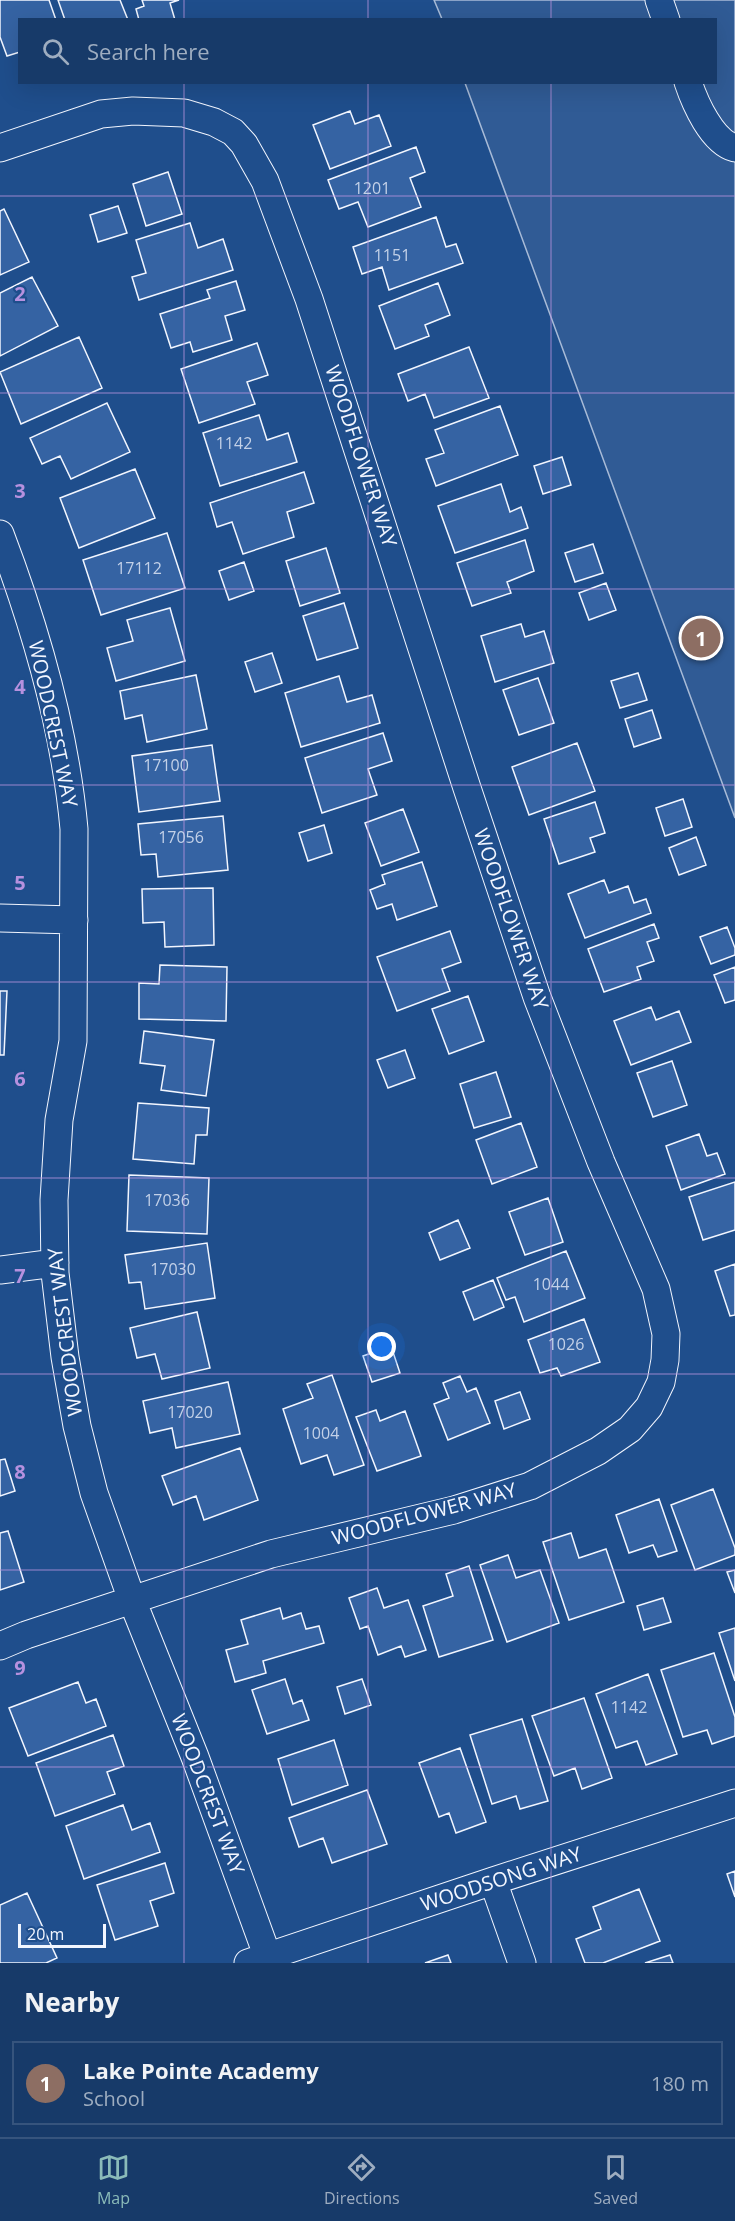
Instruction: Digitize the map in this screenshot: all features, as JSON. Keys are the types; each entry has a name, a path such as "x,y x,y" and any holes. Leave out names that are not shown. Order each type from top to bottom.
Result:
{"street":[{"path":"659,0 665,18"},
{"path":"689,84 696,105 711,128 735,148"},
{"name":"WOODFLOWER WAY","path":"0,148 101,114 133,111 184,113 214,122 233,132 244,144 265,181 317,322 537,997 601,1162 656,1289 666,1334 661,1382 648,1407 630,1429 598,1451 530,1486 485,1501 270,1554 0,1646"},
{"name":"WOODCREST WAY","path":"0,534 20,587 46,671 71,795 74,829 73,1041 59,1120 54,1200 54,1263 65,1358 77,1426 94,1492 132,1600 195,1757 262,1961"},
{"path":"0,918 74,920"},
{"path":"0,1270 54,1263"},
{"name":"WOODSONG WAY","path":"262,1961 493,1881 735,1803"},
{"path":"493,1881 522,1963"}],"shaded area":[{"path":"434,0 735,0 735,818 465,84 717,84 717,18 442,18"}],"building":[{"path":"0,0 49,0 55,18 18,18 18,53 7,56 0,37"},
{"path":"58,0 120,0 127,18 64,18"},
{"path":"142,0 179,0 170,3 174,18 138,18 136,9 144,6"},
{"path":"350,111 355,124 379,115 391,146 330,169 313,125"},
{"path":"416,147 425,172 410,178 421,207 368,227 358,202 339,209 328,180"},
{"path":"168,172 182,214 146,226 133,184"},
{"path":"118,206 127,233 98,242 90,215"},
{"path":"4,209 29,262 0,275 0,211"},
{"path":"436,217 446,247 456,244 463,263 389,290 382,267 362,274 353,247"},
{"path":"190,223 198,248 223,239 233,270 139,300 132,277 146,273 136,240"},
{"path":"32,277 58,326 0,356 0,293"},
{"path":"236,281 245,310 225,316 232,340 193,352 190,342 171,348 160,314 210,298 207,290"},
{"path":"438,283 450,315 425,325 429,336 395,349 379,306"},
{"path":"79,337 102,388 21,424 0,372"},
{"path":"257,343 268,375 247,382 255,404 199,423 181,369"},
{"path":"469,347 489,398 434,418 425,394 408,401 398,374"},
{"path":"107,403 130,452 71,479 60,456 42,464 30,438"},
{"path":"500,406 518,455 436,486 426,459 444,453 435,430"},
{"path":"259,415 267,440 288,433 297,462 220,486 203,433"},
{"path":"562,457 571,485 543,494 534,466"},
{"path":"135,469 155,518 79,548 60,498"},
{"path":"304,472 314,503 287,512 294,537 243,554 232,522 217,527 210,503"},
{"path":"501,484 510,512 521,507 528,528 455,553 438,506"},
{"path":"167,533 185,588 101,615 83,560"},
{"path":"525,540 534,571 507,582 511,593 472,606 457,563"},
{"path":"593,544 603,573 575,582 565,553"},
{"path":"326,548 340,593 300,606 286,561"},
{"path":"244,562 254,591 229,600 219,571"},
{"path":"606,583 616,610 589,620 579,593"},
{"path":"344,603 358,648 317,660 303,616"},
{"path":"170,608 185,661 116,681 107,648 133,641 127,620"},
{"path":"521,624 525,637 544,631 554,663 495,682 481,636"},
{"path":"272,653 282,683 255,692 245,662"},
{"path":"638,673 647,700 620,708 611,681"},
{"path":"196,675 207,729 147,742 142,715 125,719 120,691"},
{"path":"339,676 347,702 372,695 380,723 301,747 285,693"},
{"path":"538,678 554,723 519,735 503,690"},
{"path":"652,710 661,738 634,747 625,719"},
{"path":"383,733 392,761 368,769 377,795 322,813 305,758"},
{"path":"577,743 595,791 529,815 512,767"},
{"path":"212,745 220,801 139,812 132,756"},
{"path":"683,799 692,827 665,836 656,808"},
{"path":"595,802 605,833 590,838 595,852 559,864 544,819"},
{"path":"403,809 419,852 381,866 365,823"},
{"path":"223,816 228,870 158,877 156,854 141,855 138,824"},
{"path":"324,825 332,853 308,861 299,833"},
{"path":"696,837 706,865 679,875 669,848"},
{"path":"422,862 437,906 397,920 392,904 377,909 370,890 385,884 382,875"},
{"path":"604,880 609,893 628,886 634,903 646,899 651,913 585,938 568,894"},
{"path":"213,888 214,945 165,947 164,922 143,923 142,889"},
{"path":"654,924 659,938 647,942 654,961 637,967 641,979 604,992 588,949"},
{"path":"727,927 735,948 735,955 711,964 700,937"},
{"path":"450,931 461,962 442,969 450,991 397,1011 377,957"},
{"path":"160,965 227,967 226,1021 139,1019 139,983 159,984"},
{"path":"735,967 735,1000 725,1003 714,975"},
{"path":"0,991 7,991 4,1055 0,1055"},
{"path":"468,996 484,1041 449,1054 432,1009"},
{"path":"651,1007 656,1020 679,1011 691,1042 631,1065 614,1021"},
{"path":"144,1031 214,1040 206,1096 161,1090 165,1066 140,1063"},
{"path":"405,1050 415,1078 388,1088 377,1060"},
{"path":"672,1061 687,1105 653,1117 637,1073"},
{"path":"496,1072 511,1117 474,1128 460,1084"},
{"path":"138,1103 209,1108 207,1135 196,1135 194,1164 133,1159"},
{"path":"521,1123 537,1167 492,1184 476,1140"},
{"path":"699,1134 707,1156 717,1153 725,1174 681,1190 666,1146"},
{"path":"129,1175 209,1178 207,1234 127,1231"},
{"path":"735,1182 735,1230 703,1240 689,1197"},
{"path":"548,1198 563,1242 525,1255 509,1212"},
{"path":"458,1220 470,1248 440,1260 429,1233"},
{"path":"207,1243 215,1298 145,1309 141,1282 129,1283 125,1255"},
{"path":"566,1251 585,1298 524,1322 515,1297 506,1300 497,1278"},
{"path":"735,1264 735,1315 730,1316 715,1271"},
{"path":"493,1280 504,1307 474,1320 463,1292"},
{"path":"197,1312 210,1368 162,1379 155,1354 137,1358 130,1328"},
{"path":"584,1319 600,1362 561,1376 557,1368 540,1373 528,1340"},
{"path":"391,1346 400,1373 372,1382 363,1356"},
{"path":"332,1375 364,1465 334,1475 327,1455 301,1464 283,1409 313,1398 307,1384"},
{"path":"460,1376 467,1392 476,1388 490,1423 448,1440 434,1404 449,1398 443,1383"},
{"path":"228,1382 240,1434 176,1448 172,1428 150,1433 143,1401"},
{"path":"520,1392 530,1419 504,1429 495,1401"},
{"path":"376,1410 380,1421 405,1411 421,1456 377,1471 356,1417"},
{"path":"240,1448 258,1500 204,1520 196,1496 173,1505 162,1476"},
{"path":"5,1459 15,1491 0,1496 0,1460"},
{"path":"713,1489 735,1548 735,1555 695,1570 671,1505"},
{"path":"659,1499 677,1551 658,1557 653,1545 629,1553 616,1515"},
{"path":"8,1531 24,1582 0,1590 0,1533"},
{"path":"571,1533 579,1558 606,1549 624,1602 569,1620 543,1542"},
{"path":"508,1555 516,1578 540,1570 559,1623 507,1642 480,1565"},
{"path":"469,1566 493,1640 439,1657 423,1606 453,1596 446,1574"},
{"path":"735,1570 735,1593 727,1572"},
{"path":"377,1588 384,1608 408,1600 426,1650 405,1657 401,1646 378,1655 368,1626 360,1629 349,1598"},
{"path":"663,1598 671,1622 644,1630 637,1606"},
{"path":"280,1608 283,1619 301,1613 306,1629 319,1626 324,1643 263,1661 266,1673 235,1682 226,1650 248,1644 241,1620"},
{"path":"735,1628 735,1681 719,1633"},
{"path":"714,1653 735,1717 735,1736 712,1744 707,1730 683,1737 661,1670"},
{"path":"648,1674 677,1754 646,1765 637,1741 616,1748 596,1694"},
{"path":"285,1679 293,1704 302,1700 309,1720 267,1734 252,1690"},
{"path":"362,1679 371,1705 345,1714 337,1687"},
{"path":"78,1682 86,1703 96,1699 106,1726 28,1756 9,1708"},
{"path":"584,1698 612,1778 582,1789 575,1768 554,1776 532,1716"},
{"path":"522,1719 548,1801 520,1809 516,1796 492,1804 470,1735"},
{"path":"113,1735 124,1766 107,1772 115,1794 55,1816 36,1763"},
{"path":"334,1740 348,1785 292,1805 278,1759"},
{"path":"460,1748 486,1822 456,1833 449,1813 439,1817 419,1763"},
{"path":"367,1790 387,1844 332,1863 323,1838 299,1847 289,1818"},
{"path":"123,1805 132,1830 150,1823 160,1852 84,1879 66,1826"},
{"path":"165,1863 174,1893 150,1901 158,1926 115,1940 97,1885"},
{"path":"735,1871 735,1897 727,1874"},
{"path":"639,1889 660,1941 603,1963 585,1963 576,1939 601,1929 593,1907"},
{"path":"27,1893 57,1958 46,1963 0,1963 0,1905"},
{"path":"448,1955 451,1963 425,1963"},
{"path":"670,1955 673,1963 645,1963"}],"place":[{"name":"Lake Pointe Academy","path":"701,638"}]}
